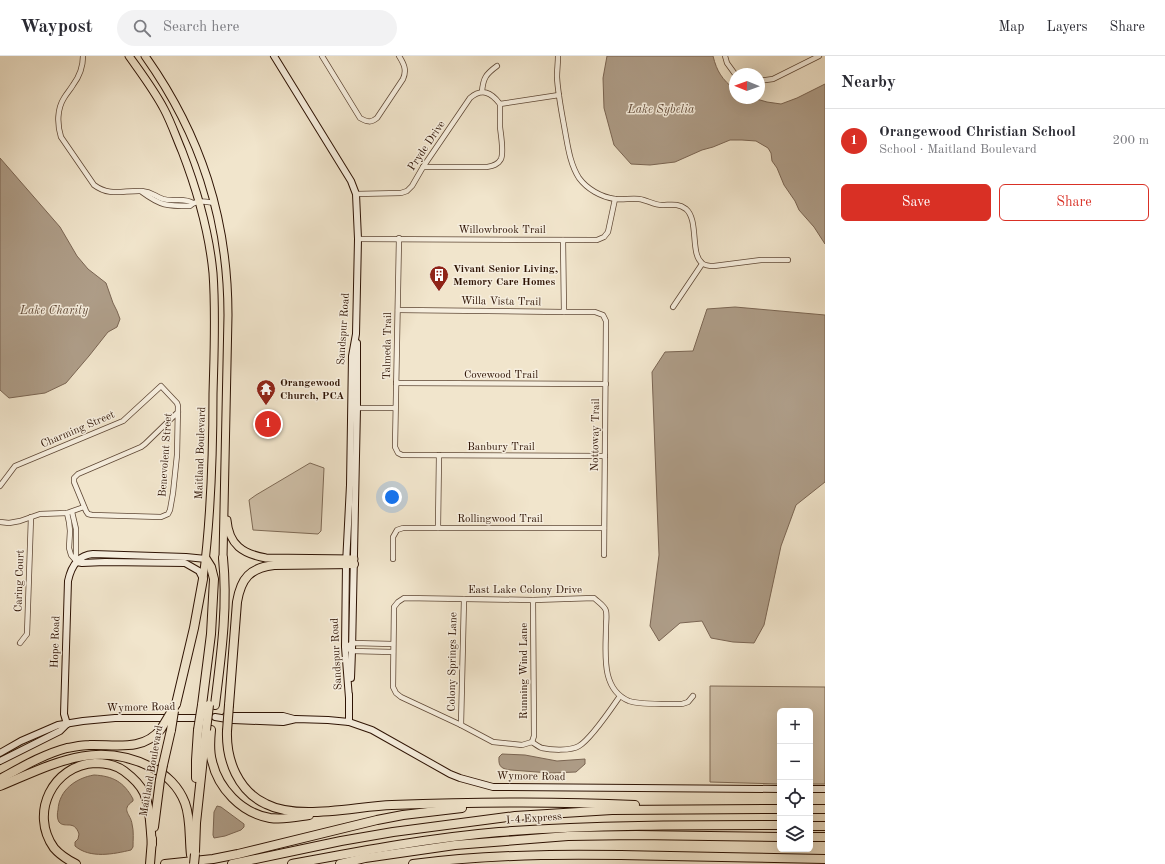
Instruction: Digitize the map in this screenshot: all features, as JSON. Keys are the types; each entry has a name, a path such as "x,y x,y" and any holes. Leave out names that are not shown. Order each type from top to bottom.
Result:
{"highway":[{"path":"191,864 208,705 220,629 223,558"},
{"path":"206,559 211,567 214,579 208,705"},
{"path":"350,561 270,565 258,568 242,583 237,602 227,731 228,752 232,765 238,778 252,795 266,805 284,811 326,811 390,805 502,802 638,805 657,810"},
{"name":"Maitland Boulevard","path":"150,862 160,780 194,628 203,579"},
{"path":"0,779 51,753 68,748 88,745 119,746 139,744 152,738 161,730 176,704"},
{"path":"205,730 218,779 231,797 242,806 259,815 287,819 326,811"},
{"path":"0,786 62,761 82,756 99,754 116,756 140,762 156,769 178,790 187,809 194,864"},
{"path":"76,864 65,858 54,848 47,834 44,819 45,804 50,790 60,778 72,768 86,764 102,763 119,768 133,778 144,792 149,809 152,844"},
{"path":"166,864 213,859 238,854 377,820 502,802"},
{"path":"813,809 825,809"},
{"path":"232,864 363,837 480,820 612,810 777,810"},
{"name":"I-4 Express","path":"292,864 429,840 498,832 644,825 777,825"},
{"path":"813,826 825,826"},
{"name":"I-4 Express","path":"340,864 365,858 455,846 568,836 636,835 777,837"},
{"path":"813,837 825,837"},
{"path":"477,864 546,855"},
{"path":"413,864 439,861 546,855 825,859"}],"main road":[{"name":"Maitland Boulevard","path":"129,56 164,109 185,160 196,202 206,228 210,255 214,301 212,477 206,559 203,579"},
{"path":"145,56 162,80 183,117 201,158 213,194 224,248 228,294 223,558"},
{"name":"Sandspur Road","path":"274,56 351,181 356,194 358,239 356,334 352,356 355,485 345,648 349,698"},
{"name":"Sandspur Road","path":"348,722 352,652 350,485 354,408"},
{"path":"225,469 228,526 234,542 240,549 256,556 266,558 350,561"},
{"path":"76,561 82,557 93,554 206,559"},
{"path":"76,561 82,563 185,563 199,572 203,579"},
{"name":"Hope Road","path":"67,724 64,714 68,581 71,570 76,561"},
{"name":"Wymore Road","path":"0,753 21,741 58,725 99,719 215,717 233,720 283,722 296,719 328,720 348,722 372,730 450,774 493,787 777,789"},
{"name":"Wymore Road","path":"0,761 60,731 67,724"},
{"path":"813,789 825,789"}],"street":[{"path":"83,56 79,74 74,84 63,98 59,109 58,129 61,137 94,185 100,190 107,192 141,191 161,204 173,206 190,206 213,194"},
{"path":"322,56 360,118 368,122 377,118 403,79 405,69 399,56"},
{"path":"558,56 557,78 569,154 579,178 588,188 604,196 615,199 636,199 662,205 674,204 680,206 690,214 697,253 702,264 714,266 761,260 788,260"},
{"path":"725,56 731,68"},
{"path":"765,80 773,79 819,56"},
{"path":"423,167 487,167 498,163 501,159 500,104 496,98 490,94 482,92 485,76 497,66"},
{"name":"Pryde Drive","path":"356,194 401,193 407,191 412,186 423,167 470,98 482,92"},
{"path":"500,104 559,95"},
{"name":"Willowbrook Trail","path":"358,239 598,240 604,238 608,232 615,199"},
{"path":"196,202 215,203"},
{"name":"Talmeda Trail","path":"398,453 395,447 399,238"},
{"path":"563,240 564,312"},
{"path":"673,307 702,264"},
{"name":"Willa Vista Trail","path":"398,310 595,312 603,315"},
{"name":"Nottoway Trail","path":"603,315 606,321 604,555"},
{"name":"Covewood Trail","path":"396,383 606,384"},
{"name":"Benevolent Street","path":"84,507 88,514 92,515 161,517 168,514 170,510 176,470 178,412 177,402 161,386"},
{"name":"Charming Street","path":"0,486 15,466 123,421 161,386"},
{"path":"354,408 396,408"},
{"path":"0,522 9,523 40,514 69,512 84,507 74,482 74,478 78,474 141,447 178,412"},
{"name":"Banbury Trail","path":"398,453 402,455 439,456 605,456"},
{"path":"438,528 439,456"},
{"path":"69,512 76,529 76,561"},
{"name":"Caring Court","path":"20,642 27,634 31,517"},
{"name":"Rollingwood Trail","path":"393,560 393,537 397,530 403,528 604,528"},
{"name":"East Lake Colony Drive","path":"532,742 522,745 493,742 396,694 392,687 394,607 398,602 404,598 533,600 594,598 606,611 605,662 608,676 613,687 620,696"},
{"name":"Colony Springs Lane","path":"461,725 464,599"},
{"name":"Running Wind Lane","path":"532,742 534,736 533,600"},
{"path":"345,648 352,644 393,644"},
{"path":"369,644 369,652"},
{"path":"345,648 352,652 393,652"},
{"path":"532,742 542,748 559,750 572,749 579,746 588,739 620,696 630,701 639,703 682,704 688,702 693,696"}],"shaded area":[{"path":"310,463 324,468 321,531 318,534 253,530 249,500"},
{"path":"710,686 825,687 825,784 813,784 813,708 777,708 777,784 710,782"}],"water":[{"name":"Lake Sybelia","path":"607,56 713,56 716,67 729,84 729,104 765,104 765,101 781,104 825,84 825,244 814,227 799,210 795,201 784,185 777,168 772,161 771,153 768,148 756,141 730,140 675,162 650,165 631,164 614,145 604,108 603,78"},
{"name":"Lake Charity","path":"0,158 60,227 77,256 88,269 106,283 120,319 117,327 108,332 66,383 45,393 9,398 0,390"},
{"path":"735,307 825,315 825,482 796,505 781,546 764,625 754,643 733,642 711,638 702,621 680,623 659,641 650,626 659,555 652,372 665,352 693,351 707,309"},
{"path":"502,754 525,755 557,761 585,759 585,764 576,772 550,773 511,770 501,767 499,757"},
{"path":"94,775 107,777 122,784 133,799 127,807 127,812 133,830 133,847 131,850 117,853 88,853 75,846 75,842 78,839 79,834 77,829 72,825 64,825 58,821 57,814 59,803 65,791 75,782"},
{"path":"217,806 221,807 244,824 244,827 241,830 225,836 214,838 214,812"}],"place":[{"name":"Vivant Senior Living, Memory Care Homes","path":"439,292"},
{"name":"Orangewood Church, PCA","path":"266,406"},
{"name":"Orangewood Christian School","path":"268,424"}]}
